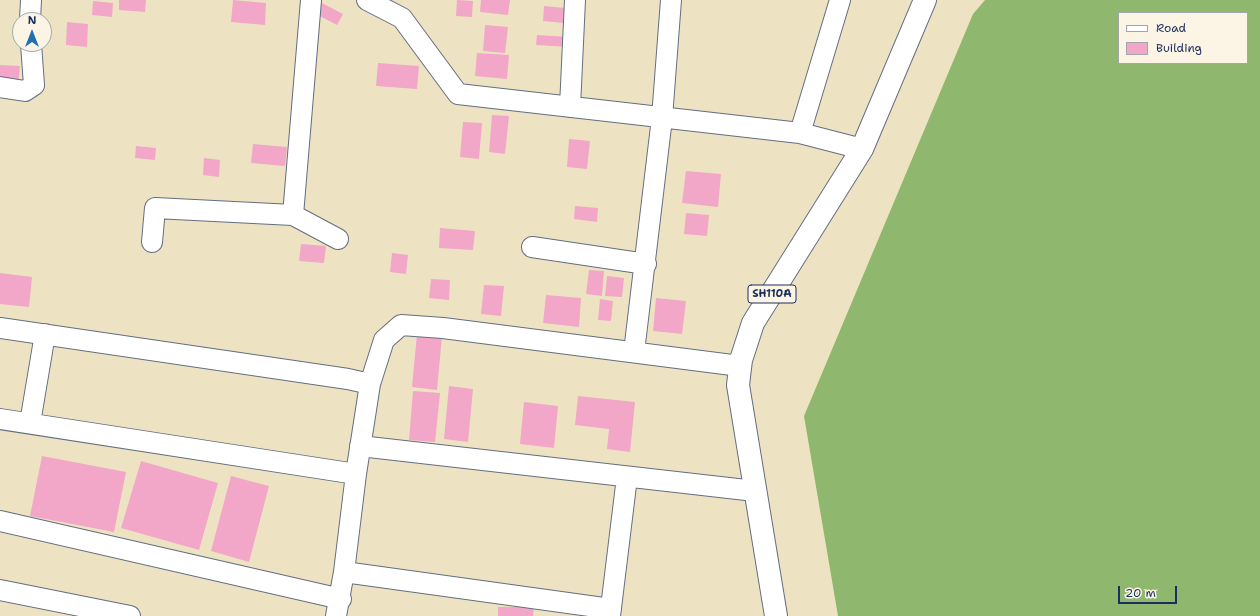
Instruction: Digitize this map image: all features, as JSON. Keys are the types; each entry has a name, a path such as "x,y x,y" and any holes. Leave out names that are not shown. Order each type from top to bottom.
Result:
{"main road":[{"name":"SH110A","path":"776,616 738,385 741,360 753,323 862,149 925,0"}],"street":[{"path":"30,12 31,0"},
{"path":"293,215 311,0"},
{"path":"367,0 402,18 458,94 800,133 862,149"},
{"path":"570,107 575,0"},
{"path":"634,352 646,264 662,118 670,0"},
{"path":"800,133 840,0"},
{"path":"0,87 25,91 34,85 32,52"},
{"path":"152,242 155,208 293,215 338,239"},
{"path":"532,247 646,264"},
{"path":"0,521 338,608 370,384 384,340 401,325 444,328 740,366"},
{"path":"0,328 348,379 370,384"},
{"path":"30,423 45,334"},
{"path":"0,419 356,474"},
{"path":"360,446 755,491"},
{"path":"344,572 610,612 628,476"},
{"path":"0,590 130,616"}],"green space":[{"path":"985,0 1260,0 1260,616 838,616 804,416 973,14"}],"building":[{"path":"119,0 146,0 145,12 119,10"},
{"path":"233,0 266,3 265,25 231,22"},
{"path":"457,0 473,1 472,17 456,16"},
{"path":"481,0 510,0 508,15 480,12"},
{"path":"93,1 113,3 112,17 92,15"},
{"path":"322,3 343,14 337,25 316,14"},
{"path":"544,6 566,8 564,23 543,21"},
{"path":"67,22 88,24 87,47 66,45"},
{"path":"485,25 508,27 505,53 483,51"},
{"path":"537,35 569,37 568,47 536,45"},
{"path":"477,53 509,55 507,79 475,76"},
{"path":"378,63 419,66 417,89 376,86"},
{"path":"0,65 20,66 18,85 0,83"},
{"path":"492,115 509,116 505,154 489,152"},
{"path":"463,122 482,123 479,159 460,157"},
{"path":"569,139 590,141 587,169 567,167"},
{"path":"253,144 287,147 285,166 251,163"},
{"path":"136,146 156,148 155,160 135,158"},
{"path":"204,158 220,160 219,177 203,175"},
{"path":"686,171 721,174 718,207 682,203"},
{"path":"575,206 598,208 597,222 574,219"},
{"path":"686,213 709,215 707,236 684,234"},
{"path":"440,228 475,231 473,250 439,248"},
{"path":"301,244 326,246 324,263 299,261"},
{"path":"392,253 408,255 406,274 390,272"},
{"path":"589,270 604,271 602,296 586,294"},
{"path":"0,273 32,277 29,307 0,304"},
{"path":"607,276 624,278 622,297 605,296"},
{"path":"431,279 450,280 449,300 429,298"},
{"path":"484,285 504,286 501,316 481,314"},
{"path":"546,295 581,298 579,327 543,323"},
{"path":"656,298 686,301 682,334 653,331"},
{"path":"600,299 613,301 611,321 598,320"},
{"path":"417,334 442,336 437,390 412,387"},
{"path":"449,386 473,389 468,442 444,439"},
{"path":"413,391 440,393 435,442 409,440"},
{"path":"578,396 635,402 630,452 607,449 609,429 575,425"},
{"path":"524,402 558,406 554,448 520,444"},
{"path":"42,456 126,472 114,532 30,516"},
{"path":"141,461 218,483 199,550 121,528"},
{"path":"231,476 269,486 249,562 211,551"},
{"path":"498,607 534,607 533,616 498,616"}]}
